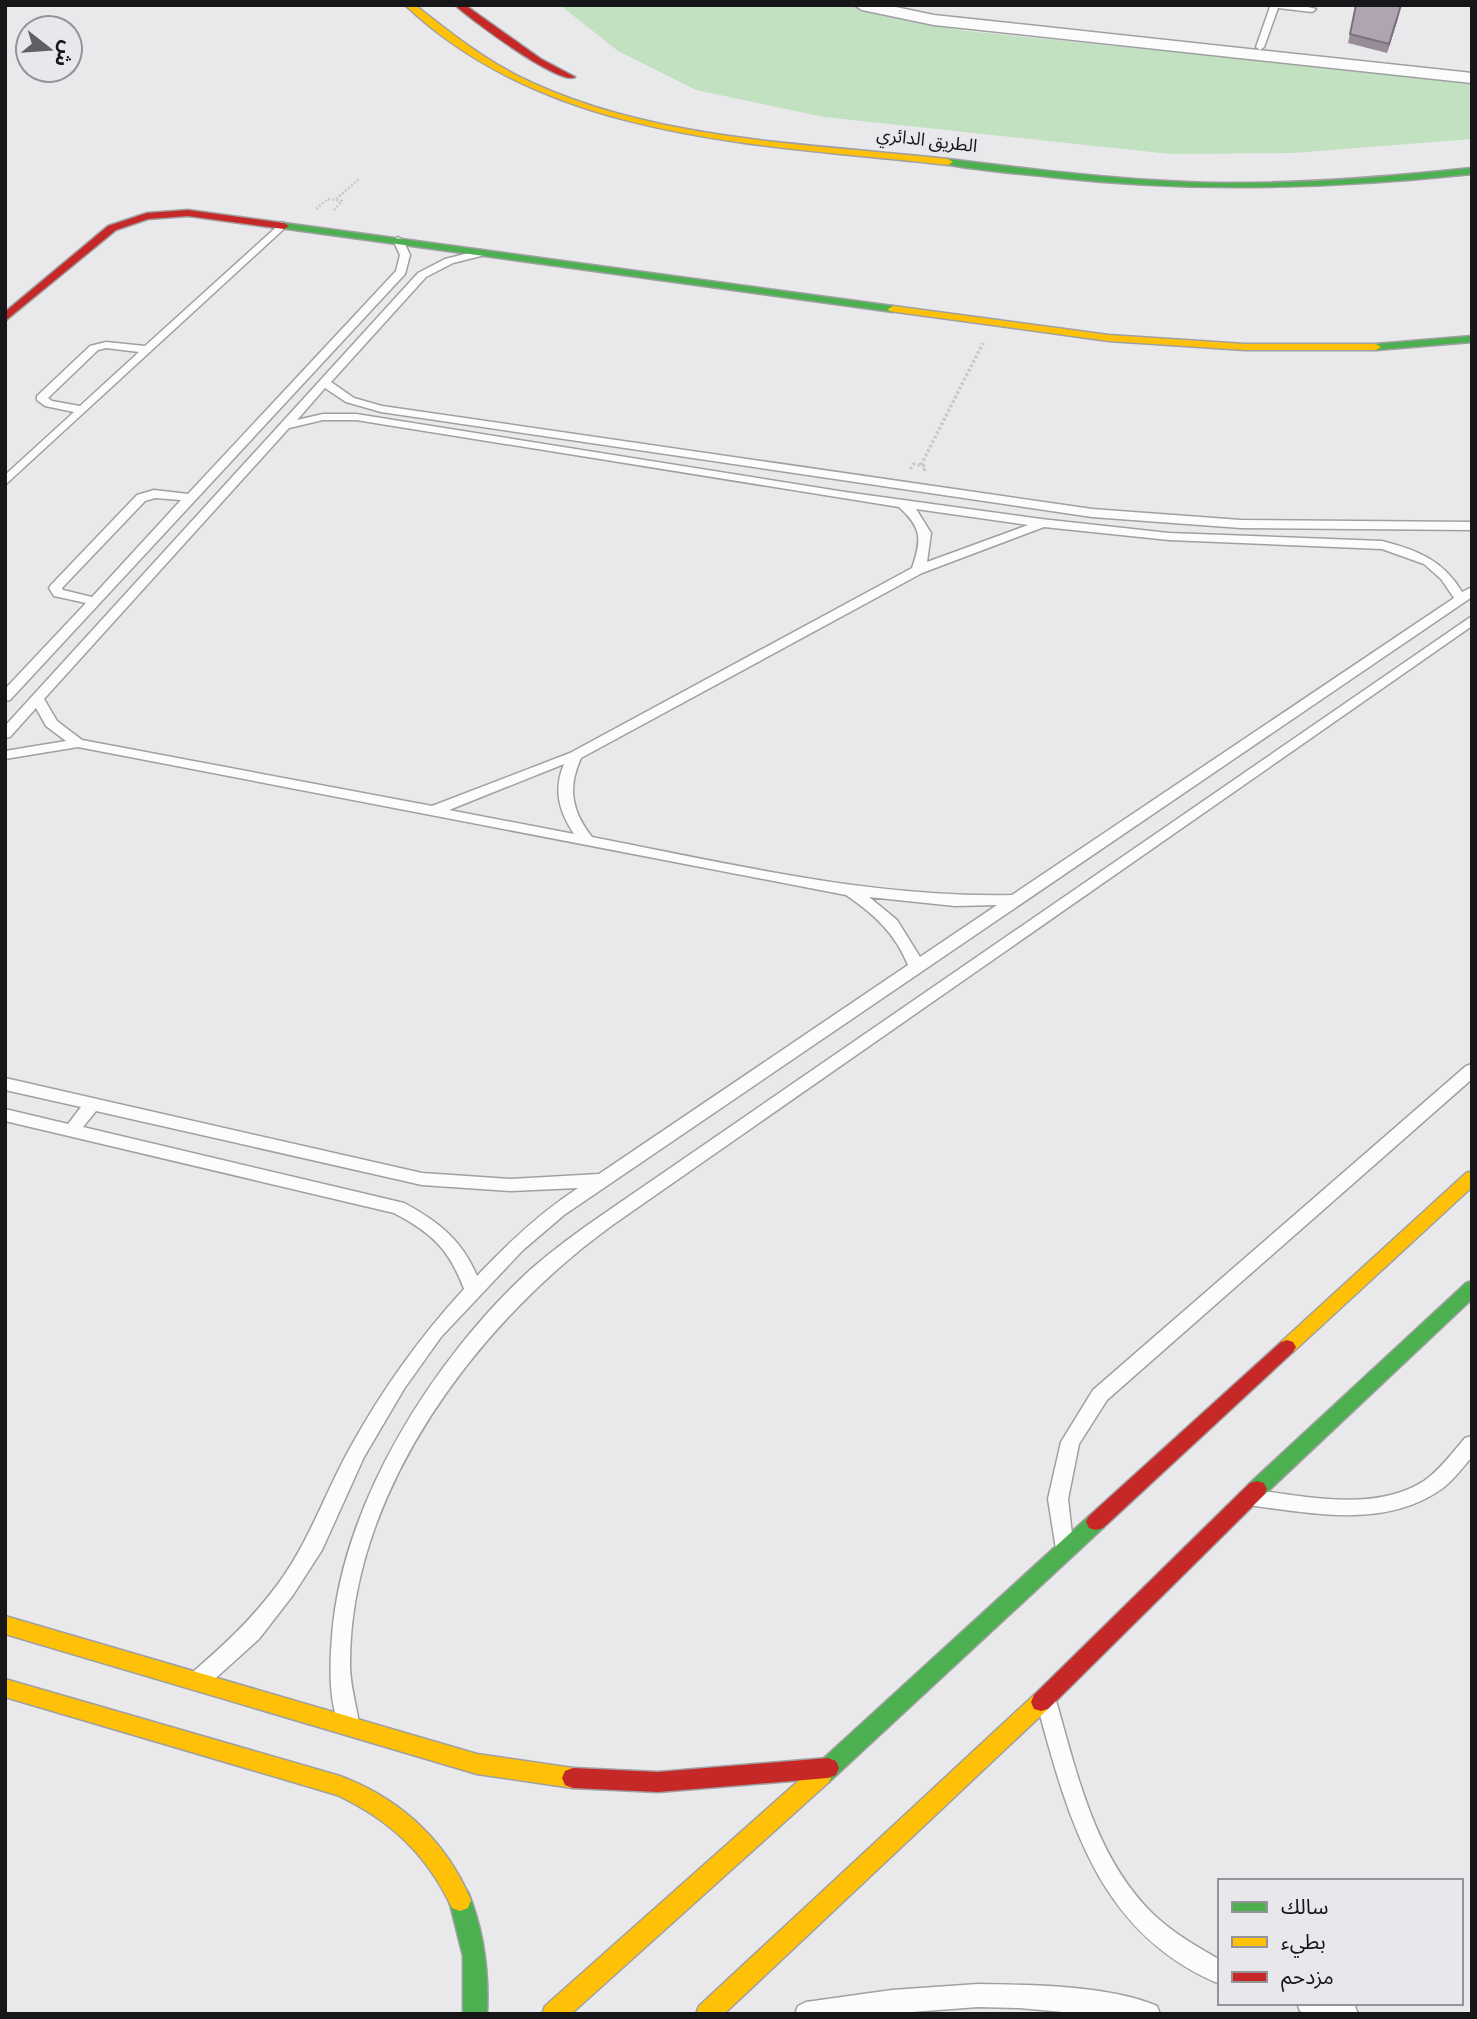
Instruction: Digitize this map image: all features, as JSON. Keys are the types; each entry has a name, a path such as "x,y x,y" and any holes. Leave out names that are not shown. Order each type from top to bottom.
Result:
{"street":[{"name":"الطريق الدائري","path":"409,5 493,66 527,84 615,113 673,120 753,138 963,164 1131,181 1225,186 1364,182 1472,171"},
{"path":"458,5 538,61 591,83"},
{"path":"862,5 934,20 1472,78"},
{"path":"897,5 941,13 1472,70"},
{"path":"484,24 501,12"},
{"path":"963,164 974,144"},
{"path":"97,219 130,208 181,201 312,214 1112,322 1225,331 1361,331"},
{"path":"5,318 100,237 128,222 147,216 188,213 1109,338 1242,347 1355,347 1472,339"},
{"path":"282,225 312,214"},
{"path":"622,273 633,259"},
{"path":"1395,329 1472,323"},
{"path":"554,2014 828,1768 1472,1177"},
{"path":"708,2014 1045,1698 1250,1497 1472,1287"},
{"path":"5,1625 477,1763 566,1778 658,1782 828,1768"},
{"path":"5,1688 340,1786 383,1806 420,1835 449,1872 468,1917 477,1968 475,2014"}],"lane":[{"path":"1260,47 1274,5 1312,9"},
{"path":"5,482 282,225"},
{"path":"5,697 401,272 405,256 398,240"},
{"path":"5,734 422,275 449,261 484,252"},
{"path":"83,410 43,402 41,398 94,348 106,345 147,350"},
{"path":"325,383 350,400 381,409 1092,513 1241,524 1472,526"},
{"path":"199,1680 252,1633 286,1589 315,1544 356,1454 397,1384 435,1332 517,1245 558,1210 1466,595 1439,568 1404,550 1382,545 1191,538 1046,523 356,417 323,417 288,425"},
{"path":"237,450 261,454"},
{"path":"94,601 58,593 55,588 141,498 154,494 192,498"},
{"path":"902,503 924,526 928,539 918,570"},
{"path":"432,811 481,795 575,756 918,570 1001,536 1046,523"},
{"path":"349,1725 340,1667 343,1615 354,1566 393,1465 430,1401 524,1287 578,1241 627,1206 1472,620"},
{"path":"38,699 51,723 78,743"},
{"path":"1298,709 1324,724"},
{"path":"5,755 78,743 849,891 898,893 954,901 1017,900"},
{"path":"575,756 567,772 565,800 577,828 587,841"},
{"path":"849,891 887,916 900,931 917,968"},
{"path":"1063,1550 1058,1499 1070,1442 1100,1395 1472,1070"},
{"path":"5,1084 422,1179 511,1185 606,1180"},
{"path":"72,1130 92,1104"},
{"path":"5,1115 398,1208 426,1221 449,1240 464,1263 473,1289"},
{"path":"1250,1497 1359,1507 1397,1500 1431,1486 1472,1444"},
{"path":"1045,1698 1077,1810 1093,1852 1118,1892 1151,1928 1190,1958 1218,1972"},
{"path":"806,2014 936,1996 982,1994 1077,2000 1149,2014"},
{"path":"1315,2005 1347,2014"}],"path":[{"path":"336,199 359,179"},
{"path":"336,199 342,202 312,214 326,200 336,199"},
{"path":"921,465 992,324"}],"green space":[{"path":"560,5 846,5 889,17 967,31 1472,82 1472,139 1293,153 1170,154 824,117 696,90 618,51"}],"building":[{"path":"1356,5 1401,5 1389,44 1350,34"}],"traffic: fast":[{"path":"948,162 1101,179 1216,186 1337,183 1472,171"},
{"path":"284,226 893,309"},
{"path":"1376,347 1472,339"},
{"path":"1257,1489 1472,1288"},
{"path":"821,1775 1096,1522"},
{"path":"460,1900 474,1956 475,2014"}],"traffic: slow":[{"path":"409,5 460,44 515,78 565,99 617,115 672,128 783,145 948,162"},
{"path":"893,309 1109,338 1245,347 1376,347"},
{"path":"1287,1347 1472,1177"},
{"path":"5,1625 477,1764 573,1778"},
{"path":"5,1688 340,1786 360,1795 396,1817 426,1845 439,1862 460,1900"},
{"path":"707,2014 1041,1702"},
{"path":"553,2014 821,1775"}],"traffic: jam":[{"path":"459,5 538,61 571,77"},
{"path":"5,318 112,228 147,216 188,213 284,226"},
{"path":"1096,1522 1287,1347"},
{"path":"1041,1702 1257,1489"},
{"path":"573,1778 658,1782 828,1768"}]}
